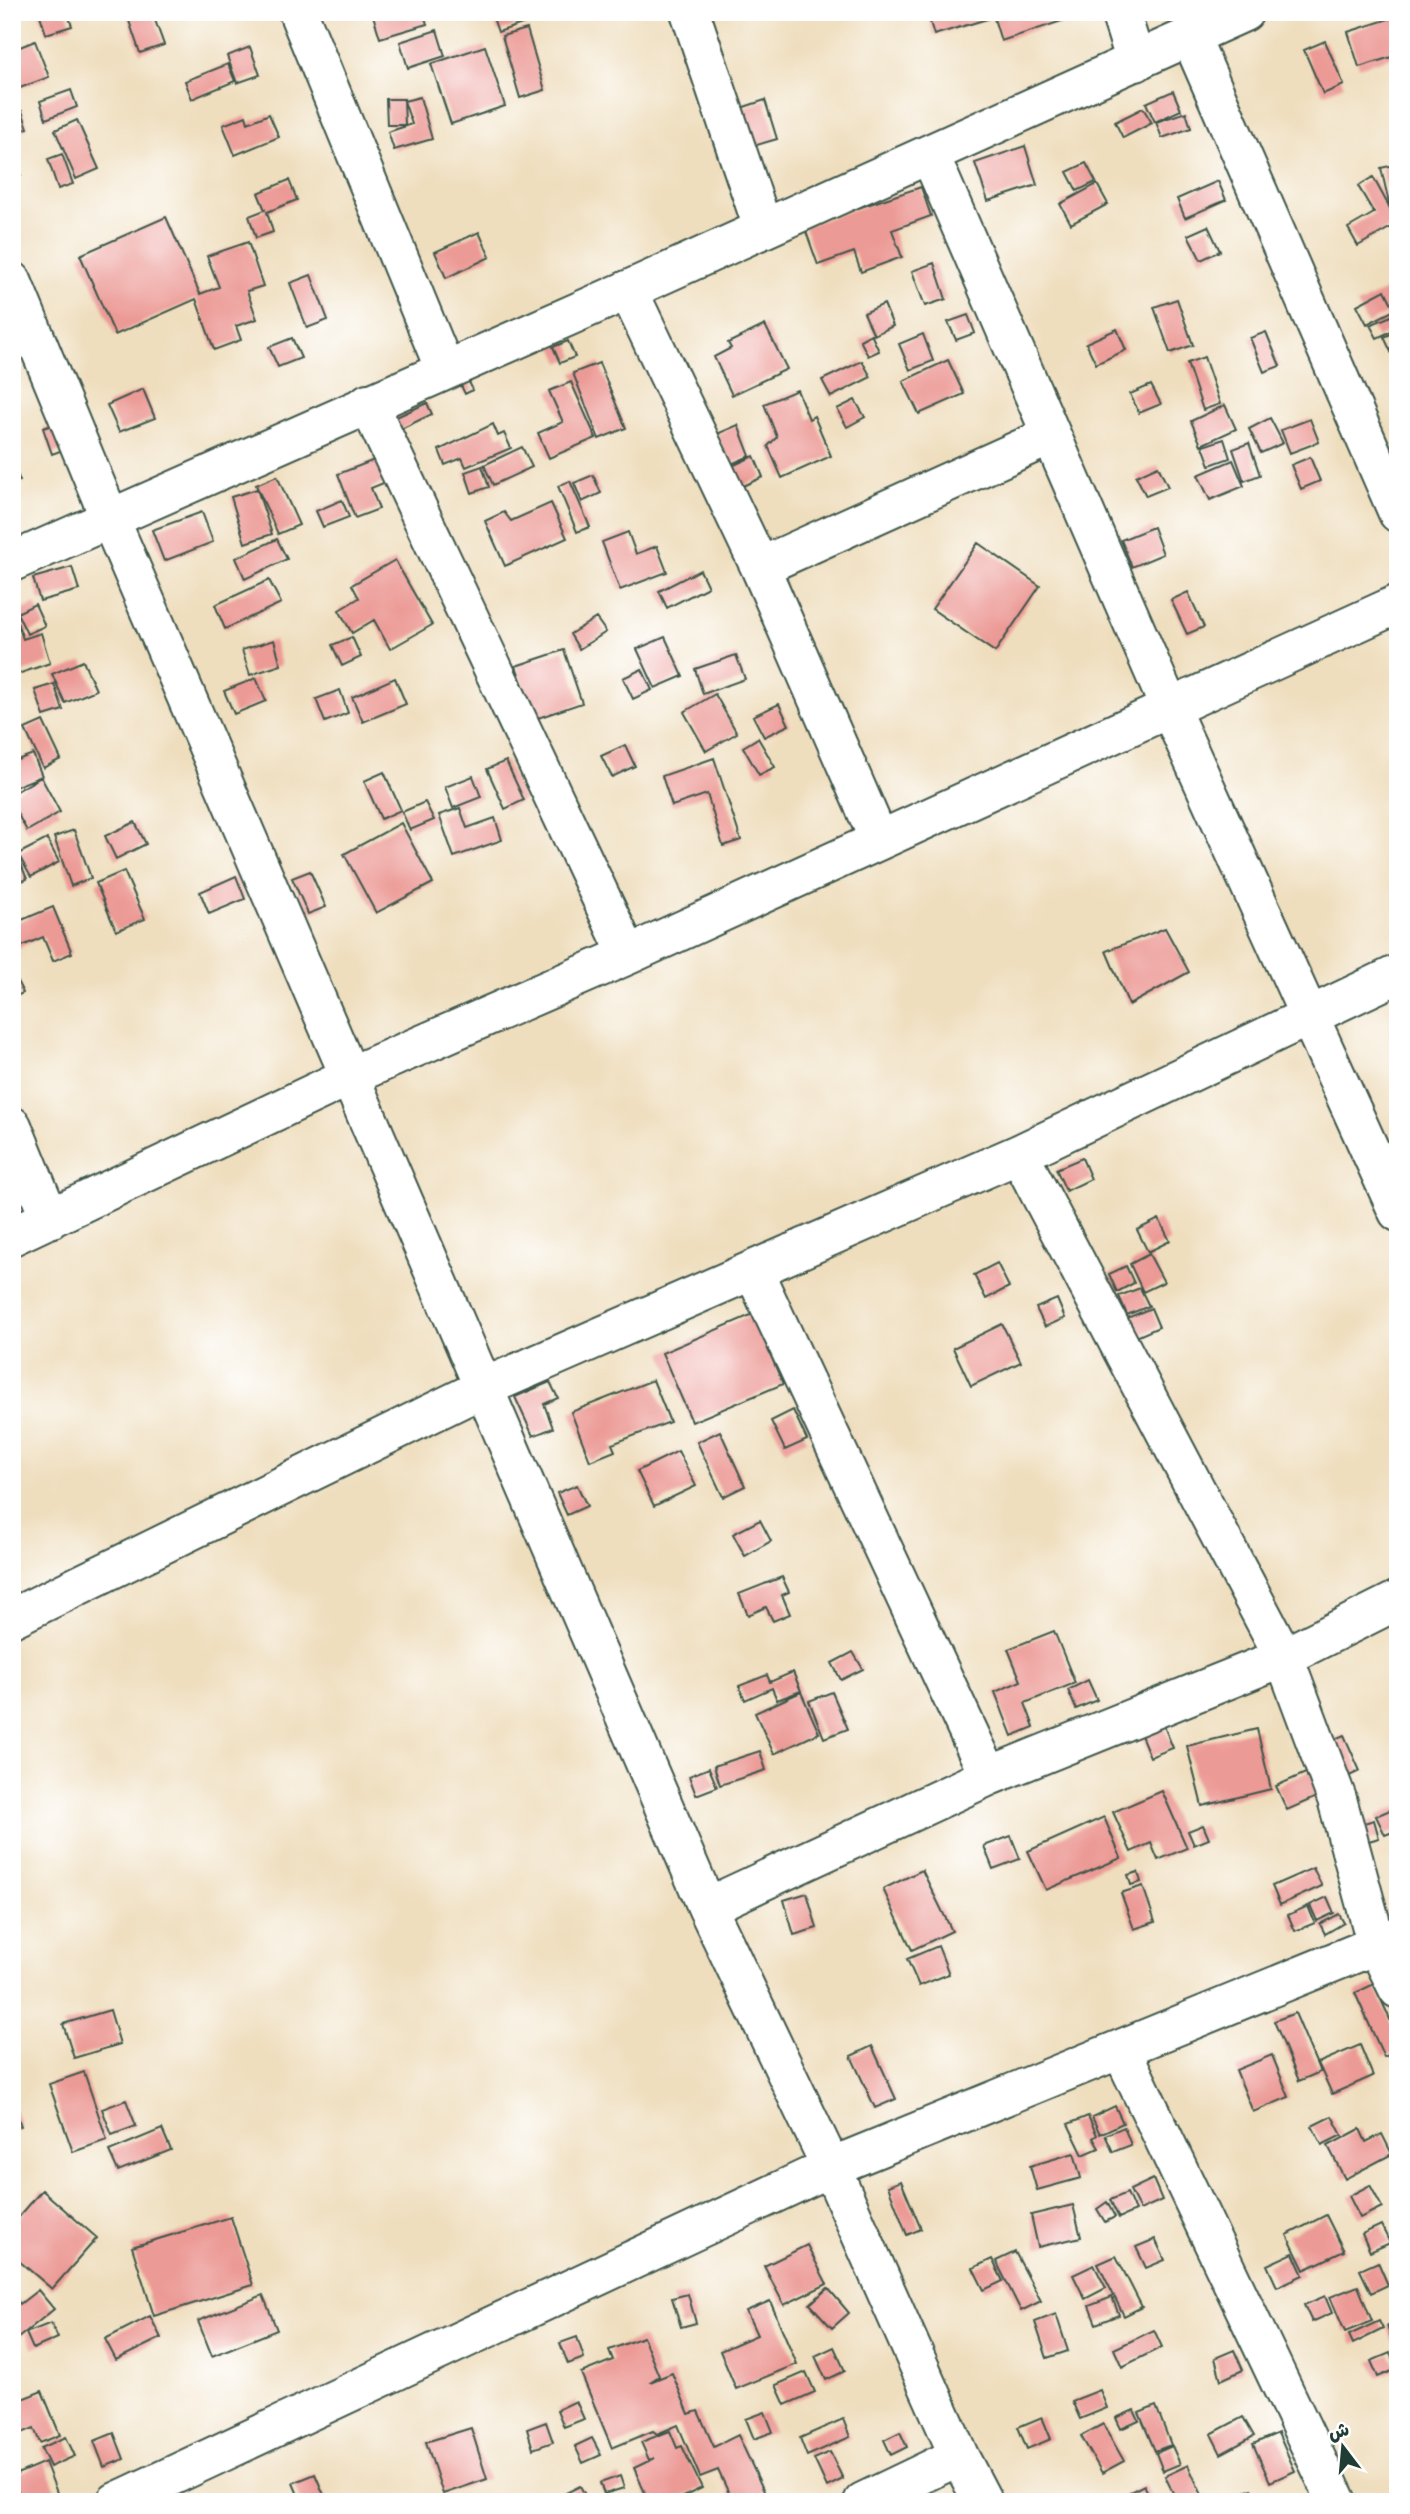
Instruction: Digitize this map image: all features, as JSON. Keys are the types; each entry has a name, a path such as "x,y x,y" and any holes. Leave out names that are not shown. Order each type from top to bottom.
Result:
{"street":[{"path":"298,12 445,370"},
{"path":"690,12 763,228"},
{"path":"1120,12 1136,62"},
{"path":"12,562 628,290 1244,12"},
{"path":"1191,38 1398,513"},
{"path":"930,155 1170,709 1398,1212"},
{"path":"12,282 110,519 707,1907 831,2167 959,2456 983,2502"},
{"path":"628,290 760,567 879,840"},
{"path":"368,403 628,955"},
{"path":"760,567 1050,436"},
{"path":"12,1236 350,1076 628,955 1398,604"},
{"path":"12,1618 485,1387 1019,1154 1309,1019 1398,974"},
{"path":"12,1126 50,1219"},
{"path":"1019,1154 1284,1657 1387,1941 1398,1989"},
{"path":"753,1270 989,1776"},
{"path":"707,1907 989,1776 1284,1657 1398,1601"},
{"path":"116,2502 831,2167 1387,1941"},
{"path":"1121,2049 1337,2502"},
{"path":"863,2502 959,2456"}],"building":[{"path":"39,12 67,12 72,26 46,34"},
{"path":"126,12 152,12 164,45 140,53"},
{"path":"372,12 423,12 427,24 380,38"},
{"path":"491,12 529,12 531,21 498,32"},
{"path":"927,12 985,12 987,19 934,35"},
{"path":"992,12 1086,12 1086,13 1001,41"},
{"path":"1398,16 1398,55 1359,67 1348,32"},
{"path":"527,29 545,90 520,98 502,36"},
{"path":"437,30 445,56 408,68 400,42"},
{"path":"35,41 49,77 12,91 12,50"},
{"path":"1325,41 1344,85 1323,94 1304,50"},
{"path":"485,46 505,106 451,124 431,64"},
{"path":"250,47 260,75 237,83 227,56"},
{"path":"228,64 235,81 192,99 185,81"},
{"path":"71,90 77,107 46,119 40,101"},
{"path":"1173,91 1181,110 1155,122 1146,103"},
{"path":"420,97 432,139 394,150 388,132 412,124 404,101"},
{"path":"386,99 404,99 405,125 387,125"},
{"path":"765,100 777,139 750,147 738,109"},
{"path":"1143,108 1152,123 1123,138 1115,122"},
{"path":"22,111 28,128 12,133 12,115"},
{"path":"1186,112 1191,128 1162,138 1156,122"},
{"path":"269,114 279,137 235,155 223,125 246,116 248,123"},
{"path":"77,120 99,169 76,179 55,130"},
{"path":"1025,146 1037,185 988,201 975,163"},
{"path":"62,154 73,184 58,189 48,159"},
{"path":"12,157 21,176 12,180"},
{"path":"1086,163 1096,182 1077,191 1067,172"},
{"path":"1398,164 1398,205 1390,207 1381,168"},
{"path":"1373,177 1398,223 1358,246 1348,228 1374,213 1358,186"},
{"path":"289,180 297,200 267,212 273,232 256,238 249,216 265,210 258,193"},
{"path":"1218,181 1226,200 1185,218 1177,199"},
{"path":"1097,184 1108,204 1071,224 1060,204"},
{"path":"921,187 931,216 892,230 902,257 861,272 854,252 818,265 804,226"},
{"path":"166,217 200,294 219,287 207,256 248,242 263,286 247,291 257,319 236,326 241,340 214,350 196,299 115,335 80,255"},
{"path":"1208,226 1220,251 1201,260 1188,235"},
{"path":"479,232 490,257 446,278 435,252"},
{"path":"934,263 946,299 925,306 912,271"},
{"path":"311,275 328,320 307,328 290,283"},
{"path":"1385,290 1395,310 1367,324 1357,305"},
{"path":"1177,299 1193,345 1170,353 1154,307"},
{"path":"884,304 893,326 874,335 864,313"},
{"path":"1398,313 1398,328 1377,338 1370,325"},
{"path":"968,315 975,333 956,340 948,322"},
{"path":"765,325 787,369 732,395 714,357 731,348 728,343"},
{"path":"1117,329 1126,350 1096,364 1086,343"},
{"path":"1398,331 1398,352 1392,354 1384,337"},
{"path":"1266,332 1280,366 1264,372 1250,338"},
{"path":"871,334 879,351 868,356 860,340"},
{"path":"923,334 933,361 910,370 899,344"},
{"path":"292,338 301,358 278,367 269,347"},
{"path":"568,341 575,357 560,363 553,347"},
{"path":"1204,357 1220,404 1203,410 1187,363"},
{"path":"948,360 964,394 919,414 903,381"},
{"path":"862,361 871,377 831,397 822,380"},
{"path":"599,363 626,428 599,439 573,373"},
{"path":"464,372 473,390 465,394 456,375"},
{"path":"571,382 596,438 549,458 538,433 563,422 549,391"},
{"path":"1151,385 1161,404 1139,413 1130,394"},
{"path":"143,389 155,418 119,432 107,405"},
{"path":"797,390 809,419 814,416 831,456 782,478 768,446 777,437 764,404"},
{"path":"855,400 865,417 847,427 837,409"},
{"path":"427,403 432,414 397,431 392,419"},
{"path":"1225,405 1236,429 1201,445 1191,421"},
{"path":"1270,418 1283,443 1261,453 1249,429"},
{"path":"1310,419 1319,442 1290,453 1281,430"},
{"path":"62,422 71,447 52,454 43,428"},
{"path":"493,424 498,436 504,433 511,448 466,467 462,458 445,465 439,450"},
{"path":"738,425 750,456 729,465 717,434"},
{"path":"1224,439 1230,458 1210,465 1203,446"},
{"path":"1249,443 1260,475 1244,481 1233,449"},
{"path":"522,447 532,467 493,485 484,465"},
{"path":"754,456 763,477 741,487 732,466"},
{"path":"382,457 391,480 371,488 379,509 355,518 338,474"},
{"path":"1310,457 1320,481 1301,489 1291,465"},
{"path":"1233,460 1244,486 1210,500 1198,475"},
{"path":"12,462 20,481 12,484"},
{"path":"482,466 489,487 472,493 465,472"},
{"path":"1158,466 1168,487 1146,496 1136,476"},
{"path":"593,475 601,493 582,502 574,483"},
{"path":"277,476 299,525 278,534 256,485"},
{"path":"570,481 590,527 577,532 558,486"},
{"path":"257,489 272,534 245,543 231,497"},
{"path":"342,500 349,517 323,527 316,511"},
{"path":"551,503 567,538 505,566 485,521 504,512 511,521"},
{"path":"202,512 213,542 164,561 152,530"},
{"path":"1153,527 1163,554 1132,567 1121,540"},
{"path":"628,532 636,554 657,546 667,572 620,590 602,542"},
{"path":"277,539 287,559 245,579 236,558"},
{"path":"978,543 1040,586 995,652 932,609"},
{"path":"395,560 432,625 390,649 374,620 352,633 339,610 359,598 352,585"},
{"path":"72,567 79,590 40,601 33,578"},
{"path":"700,570 708,587 667,608 659,591"},
{"path":"269,580 281,603 225,629 215,605"},
{"path":"1188,592 1204,627 1187,634 1171,600"},
{"path":"35,604 45,626 27,634 17,613"},
{"path":"15,616 23,639 41,633 50,663 12,676 12,617"},
{"path":"596,618 606,632 579,649 570,634"},
{"path":"352,637 361,657 342,666 332,645"},
{"path":"665,637 683,676 655,688 637,649"},
{"path":"274,640 281,665 250,675 242,650"},
{"path":"564,650 582,703 535,719 516,666"},
{"path":"736,655 745,679 703,694 695,669"},
{"path":"83,661 96,690 65,703 52,674"},
{"path":"642,669 652,690 633,699 623,678"},
{"path":"256,678 266,701 234,714 224,691"},
{"path":"395,678 406,704 363,722 352,697"},
{"path":"54,684 63,710 44,716 35,690"},
{"path":"340,690 348,713 325,722 316,699"},
{"path":"715,694 737,733 706,751 684,712"},
{"path":"779,704 789,725 764,737 753,716"},
{"path":"12,706 21,729 12,732"},
{"path":"43,721 61,759 43,768 25,729"},
{"path":"758,738 775,767 759,775 743,747"},
{"path":"625,745 635,766 612,777 601,756"},
{"path":"33,754 42,776 12,788 12,762"},
{"path":"714,758 741,840 723,846 707,794 672,806 662,776"},
{"path":"506,761 524,800 505,809 487,769"},
{"path":"384,772 401,810 381,819 364,781"},
{"path":"473,776 481,797 453,808 445,787"},
{"path":"41,777 60,812 27,831 12,804 12,794"},
{"path":"425,802 434,820 410,830 402,812"},
{"path":"460,808 467,828 495,818 502,840 454,857 439,815"},
{"path":"135,822 146,844 116,859 105,836"},
{"path":"401,823 433,883 376,913 344,854"},
{"path":"74,830 91,878 71,886 54,837"},
{"path":"47,839 59,862 31,877 18,854"},
{"path":"18,857 27,879 12,885 12,859"},
{"path":"124,871 145,919 116,931 96,883"},
{"path":"310,871 326,907 308,914 292,878"},
{"path":"236,876 245,899 209,914 200,892"},
{"path":"53,907 72,953 53,961 43,937 18,948 12,934 12,924"},
{"path":"1165,928 1189,972 1129,1005 1106,951"},
{"path":"12,971 23,993 12,998"},
{"path":"1082,1158 1091,1179 1066,1191 1056,1169"},
{"path":"1159,1219 1170,1241 1148,1252 1137,1230"},
{"path":"1149,1254 1164,1282 1143,1292 1130,1264"},
{"path":"997,1263 1009,1287 986,1299 974,1275"},
{"path":"1126,1266 1134,1283 1117,1292 1109,1274"},
{"path":"1140,1288 1149,1306 1127,1315 1119,1296"},
{"path":"1057,1299 1065,1318 1045,1327 1036,1308"},
{"path":"1151,1308 1159,1327 1134,1338 1125,1319"},
{"path":"753,1314 783,1384 692,1422 662,1353"},
{"path":"1002,1324 1021,1362 971,1386 953,1348"},
{"path":"653,1380 670,1422 612,1444 615,1451 590,1461 571,1412"},
{"path":"550,1382 558,1398 544,1404 553,1428 533,1436 515,1397"},
{"path":"793,1410 807,1440 785,1450 771,1421"},
{"path":"720,1431 745,1486 723,1497 697,1442"},
{"path":"678,1451 696,1486 654,1506 637,1471"},
{"path":"577,1485 587,1506 567,1515 557,1493"},
{"path":"760,1520 771,1541 745,1556 733,1534"},
{"path":"782,1577 789,1592 782,1595 790,1614 773,1621 766,1607 748,1615 739,1594"},
{"path":"1054,1631 1075,1683 1025,1703 1034,1727 1012,1736 995,1692 1021,1681 1008,1649"},
{"path":"853,1652 863,1669 841,1680 832,1663"},
{"path":"793,1672 801,1691 777,1700 772,1688 745,1700 739,1686 767,1675 770,1682"},
{"path":"1088,1680 1097,1700 1076,1709 1068,1690"},
{"path":"801,1692 819,1733 774,1754 755,1713"},
{"path":"832,1692 848,1729 824,1738 809,1701"},
{"path":"1164,1726 1173,1748 1150,1757 1141,1735"},
{"path":"1257,1729 1271,1789 1202,1806 1187,1746"},
{"path":"1344,1735 1360,1771 1343,1779 1323,1744"},
{"path":"760,1751 766,1770 720,1785 714,1766"},
{"path":"709,1768 717,1787 696,1795 689,1776"},
{"path":"1317,1768 1328,1792 1287,1810 1276,1786"},
{"path":"1162,1791 1187,1848 1158,1860 1151,1843 1131,1852 1113,1812"},
{"path":"1397,1807 1398,1830 1385,1835 1376,1816"},
{"path":"1104,1817 1121,1858 1046,1890 1028,1851"},
{"path":"1374,1820 1379,1838 1362,1843 1357,1825"},
{"path":"1203,1825 1209,1839 1194,1845 1188,1831"},
{"path":"1011,1836 1020,1859 993,1869 984,1846"},
{"path":"1313,1868 1322,1886 1280,1905 1272,1886"},
{"path":"922,1870 952,1931 912,1950 883,1889"},
{"path":"1138,1872 1141,1882 1131,1885 1128,1875"},
{"path":"1143,1886 1155,1922 1134,1929 1121,1893"},
{"path":"807,1893 817,1928 794,1935 784,1900"},
{"path":"1327,1897 1334,1913 1317,1921 1310,1905"},
{"path":"1308,1906 1315,1923 1295,1931 1288,1915"},
{"path":"1339,1914 1344,1923 1325,1934 1320,1924"},
{"path":"938,1946 949,1974 919,1986 907,1959"},
{"path":"1374,1984 1398,2037 1398,2051 1384,2057 1355,1993"},
{"path":"110,2010 120,2044 74,2058 63,2024"},
{"path":"1295,2013 1320,2072 1299,2081 1274,2021"},
{"path":"1360,2045 1373,2076 1332,2094 1318,2063"},
{"path":"872,2046 896,2099 875,2108 851,2056"},
{"path":"1272,2055 1289,2097 1253,2112 1236,2070"},
{"path":"84,2072 107,2140 73,2152 49,2084"},
{"path":"126,2100 136,2126 112,2135 102,2109"},
{"path":"12,2102 21,2126 12,2129"},
{"path":"1115,2106 1123,2123 1100,2134 1092,2117"},
{"path":"1088,2116 1097,2135 1093,2138 1099,2148 1083,2155 1068,2124"},
{"path":"1332,2116 1342,2135 1322,2145 1312,2126"},
{"path":"1124,2127 1131,2145 1113,2152 1105,2135"},
{"path":"162,2129 171,2150 118,2171 109,2151"},
{"path":"1360,2129 1366,2142 1382,2134 1392,2154 1345,2179 1328,2146"},
{"path":"1074,2153 1081,2178 1037,2190 1030,2166"},
{"path":"1153,2179 1162,2200 1140,2210 1130,2190"},
{"path":"901,2181 921,2229 907,2235 888,2186"},
{"path":"1370,2185 1382,2207 1360,2218 1349,2196"},
{"path":"42,2190 97,2238 52,2289 12,2255 12,2225"},
{"path":"1127,2193 1135,2211 1119,2218 1110,2200"},
{"path":"1107,2202 1115,2217 1105,2222 1097,2209"},
{"path":"1073,2205 1081,2237 1038,2247 1031,2215"},
{"path":"1326,2215 1344,2251 1304,2270 1287,2235"},
{"path":"231,2217 253,2285 154,2316 132,2247"},
{"path":"1381,2225 1390,2243 1370,2252 1362,2234"},
{"path":"1155,2239 1165,2260 1146,2268 1136,2247"},
{"path":"807,2245 827,2284 784,2305 764,2266"},
{"path":"1015,2252 1041,2301 1021,2311 996,2261"},
{"path":"1293,2253 1303,2275 1277,2287 1267,2265"},
{"path":"1116,2256 1142,2307 1124,2316 1098,2264"},
{"path":"992,2259 1003,2281 984,2290 973,2268"},
{"path":"1378,2262 1388,2285 1371,2293 1360,2270"},
{"path":"1094,2265 1106,2288 1085,2299 1073,2275"},
{"path":"1358,2286 1372,2321 1345,2332 1330,2297"},
{"path":"828,2288 849,2313 832,2328 810,2304"},
{"path":"38,2290 54,2309 12,2343 12,2295 20,2304"},
{"path":"688,2294 696,2323 681,2327 672,2298"},
{"path":"263,2295 277,2330 212,2356 198,2321"},
{"path":"1325,2296 1332,2313 1312,2322 1304,2305"},
{"path":"1112,2297 1119,2315 1096,2324 1089,2306"},
{"path":"770,2301 797,2364 736,2389 720,2351 757,2335 746,2311"},
{"path":"1056,2314 1068,2351 1047,2358 1035,2322"},
{"path":"150,2316 161,2338 116,2360 105,2339"},
{"path":"1379,2321 1383,2329 1353,2344 1349,2335"},
{"path":"51,2323 58,2338 33,2349 26,2333"},
{"path":"1398,2323 1398,2339 1392,2341 1387,2326"},
{"path":"1154,2330 1162,2347 1122,2367 1114,2349"},
{"path":"577,2337 584,2358 568,2364 560,2343"},
{"path":"643,2337 659,2376 650,2382 672,2373 689,2414 698,2411 714,2447 738,2435 769,2502 733,2502 718,2470 700,2477 678,2425 657,2434 653,2431 612,2448 581,2373 613,2360 609,2350"},
{"path":"834,2347 845,2371 826,2380 815,2356"},
{"path":"1234,2350 1243,2370 1221,2380 1215,2358"},
{"path":"1390,2353 1397,2369 1378,2377 1371,2361"},
{"path":"806,2372 815,2392 785,2405 776,2385"},
{"path":"1100,2390 1107,2408 1080,2419 1072,2401"},
{"path":"42,2391 60,2435 40,2443 34,2428 12,2437 12,2403"},
{"path":"576,2401 584,2419 564,2427 557,2410"},
{"path":"1156,2406 1171,2445 1155,2451 1139,2413"},
{"path":"1134,2410 1139,2421 1121,2429 1116,2418"},
{"path":"765,2412 773,2432 754,2439 746,2419"},
{"path":"1042,2417 1051,2439 1027,2449 1018,2427"},
{"path":"1243,2417 1254,2436 1221,2454 1211,2434"},
{"path":"843,2419 850,2437 807,2456 800,2438"},
{"path":"546,2422 553,2442 533,2449 527,2429"},
{"path":"1103,2424 1124,2461 1102,2473 1081,2436"},
{"path":"471,2428 487,2479 443,2494 426,2442"},
{"path":"670,2431 677,2448 682,2446 702,2488 672,2502 649,2502 634,2468 655,2458 649,2460 641,2442"},
{"path":"900,2432 907,2447 891,2455 884,2440"},
{"path":"114,2433 124,2459 104,2467 94,2441"},
{"path":"1278,2433 1295,2471 1270,2482 1253,2444"},
{"path":"66,2437 75,2456 50,2467 41,2448"},
{"path":"592,2438 601,2455 583,2463 575,2446"},
{"path":"1172,2446 1180,2464 1163,2471 1156,2453"},
{"path":"830,2452 843,2479 827,2487 814,2459"},
{"path":"45,2462 59,2498 50,2502 22,2502 12,2476"},
{"path":"1188,2465 1202,2495 1186,2502 1171,2502 1176,2499 1165,2476"},
{"path":"315,2474 327,2502 301,2502 293,2483"},
{"path":"620,2476 624,2488 604,2494 600,2483"},
{"path":"1144,2485 1153,2502 1125,2502 1122,2496"},
{"path":"580,2486 589,2502 566,2502 562,2495"},
{"path":"1252,2489 1257,2502 1219,2502"}]}
